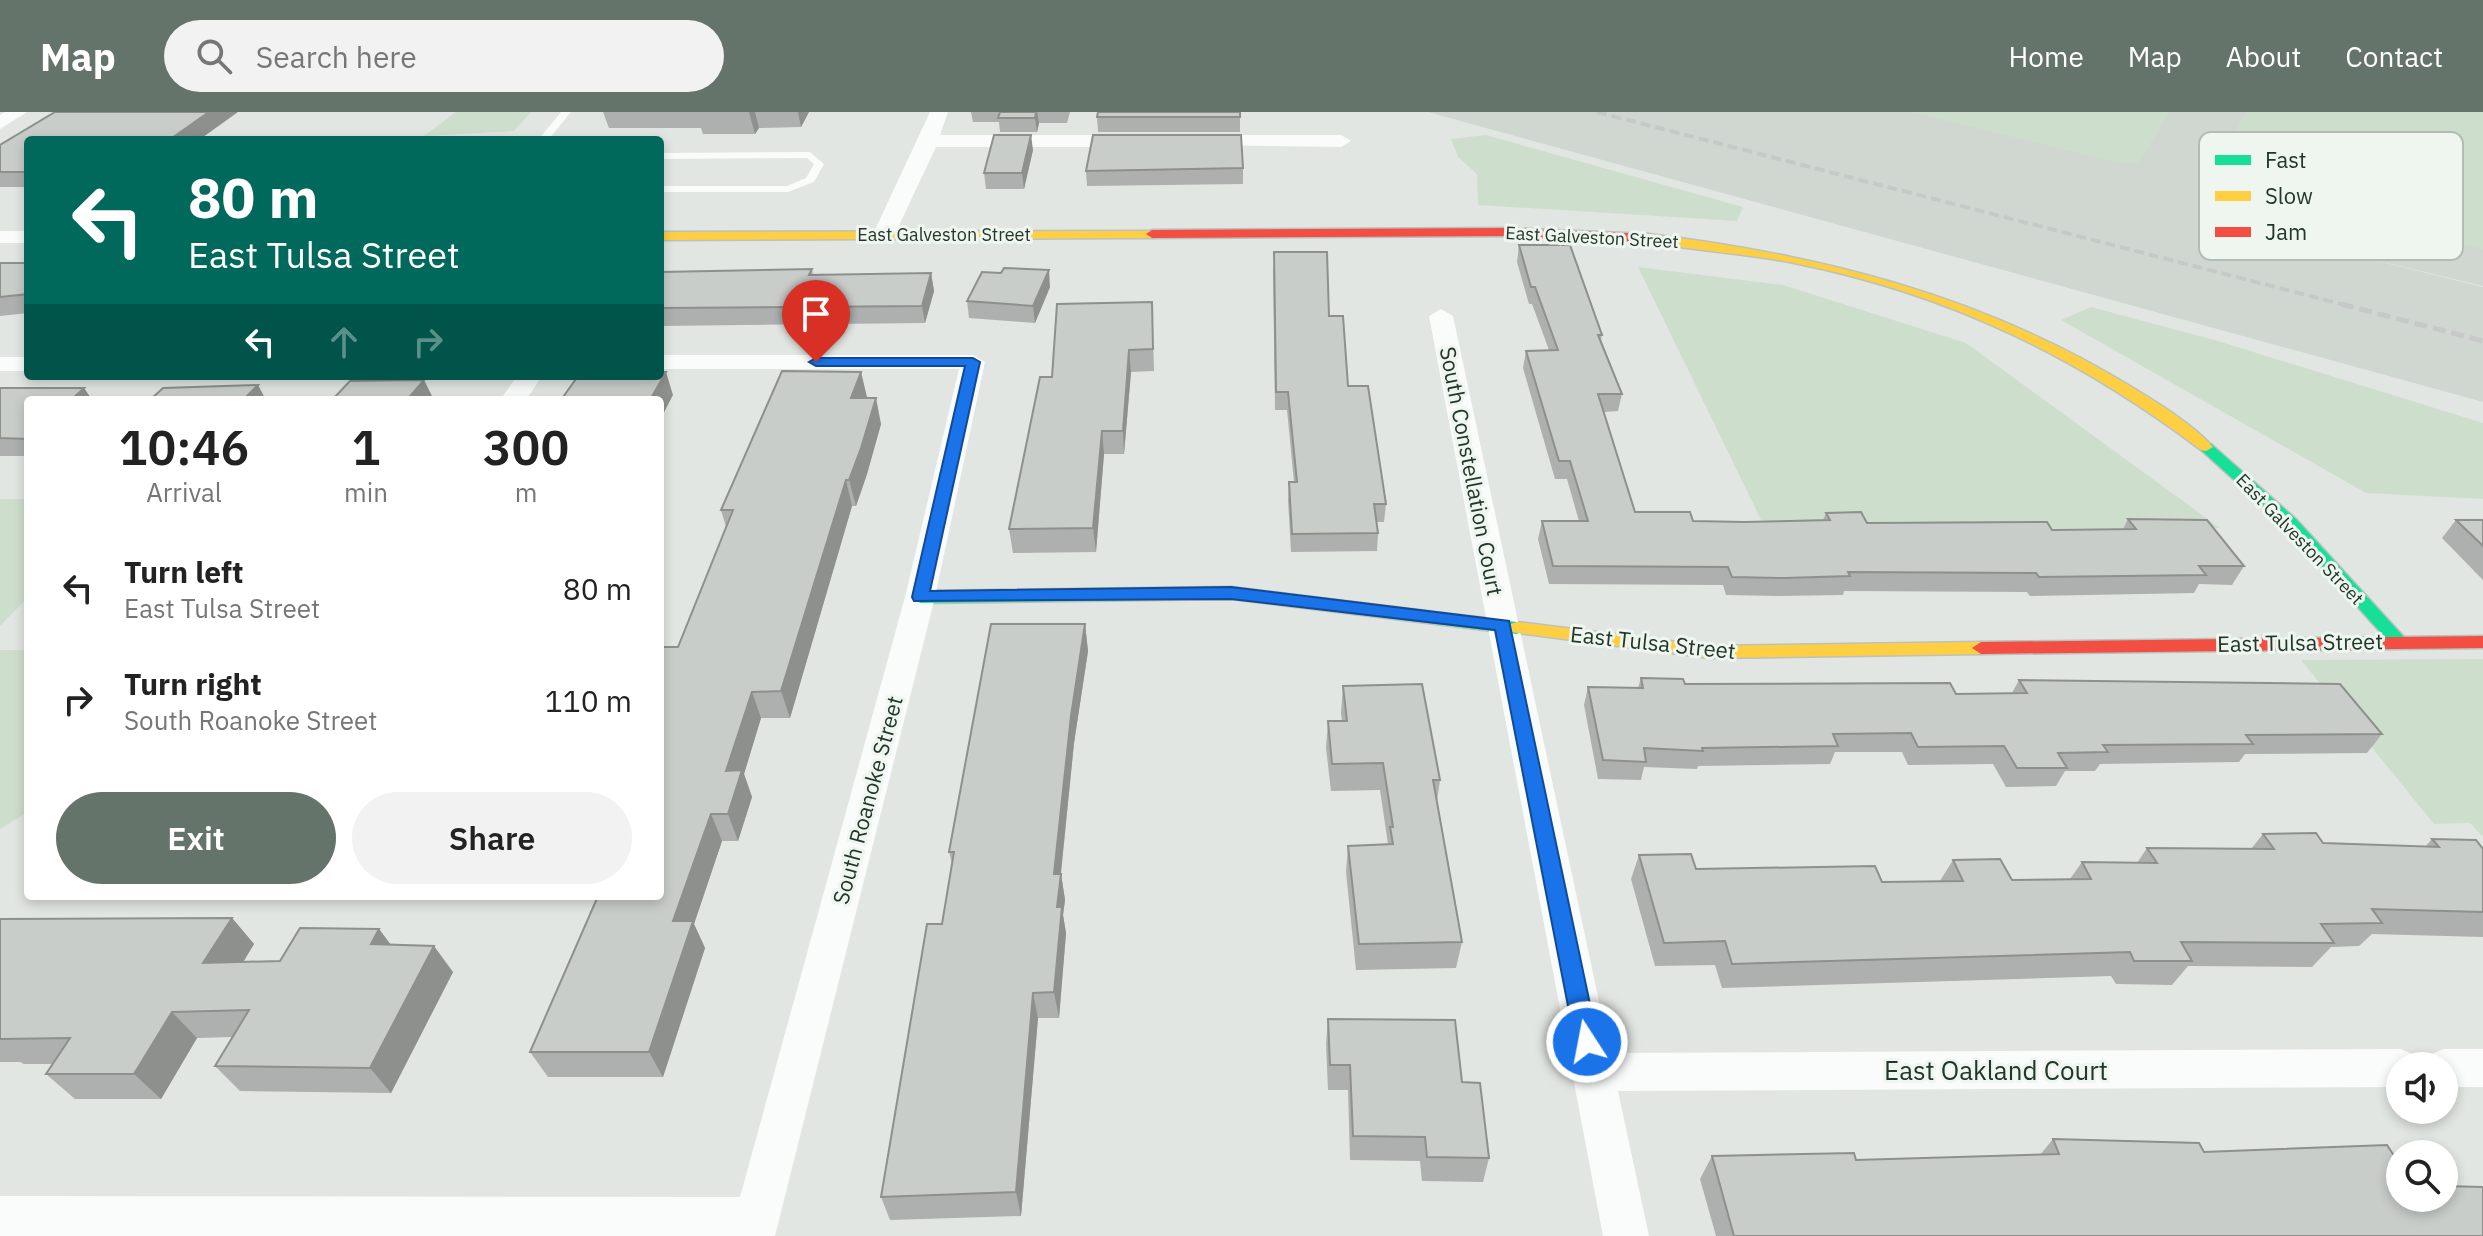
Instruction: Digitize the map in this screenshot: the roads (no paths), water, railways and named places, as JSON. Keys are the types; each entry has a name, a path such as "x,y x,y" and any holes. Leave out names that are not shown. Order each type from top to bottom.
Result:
{"street":[{"path":"0,123 18,112"},
{"path":"884,234 929,141 939,112"},
{"path":"929,141 1151,141"},
{"path":"1182,141 1341,141"},
{"name":"East Galveston Street","path":"664,236 1611,234 1771,254 1837,270 1961,308 2040,342 2117,383 2170,419 2253,486 2397,640"},
{"path":"0,237 24,237"},
{"name":"South Constellation Court","path":"1441,316 1626,1236"},
{"name":"South Roanoke Street","path":"664,362 973,362 920,597 755,1228"},
{"path":"0,364 24,364"},
{"name":"East Tulsa Street","path":"920,597 1231,593 1710,652 2397,640 2483,642"},
{"name":"East Oakland Court","path":"1593,1072 2386,1068"},
{"path":"2458,1068 2483,1068"},
{"path":"0,1218 755,1228"}],"lane":[{"path":"546,136 566,112"},
{"path":"664,156 810,155 819,164 810,180 788,189 664,189"}],"railway":[{"path":"1597,112 2349,306"},
{"path":"2341,304 2483,341"}]}
